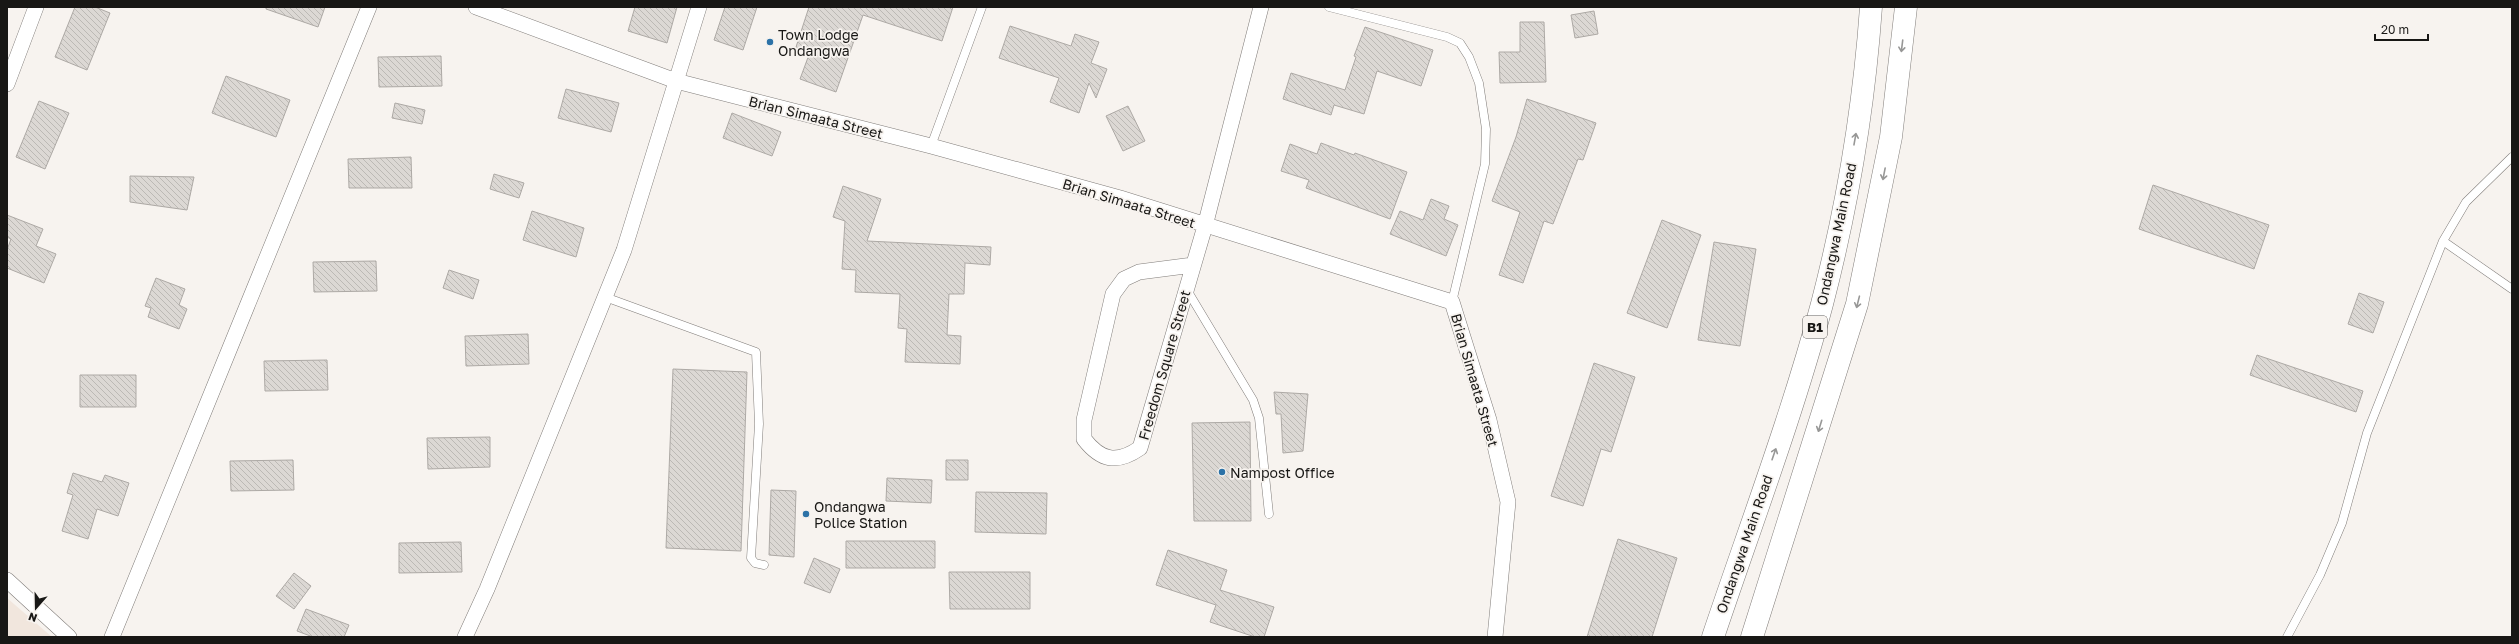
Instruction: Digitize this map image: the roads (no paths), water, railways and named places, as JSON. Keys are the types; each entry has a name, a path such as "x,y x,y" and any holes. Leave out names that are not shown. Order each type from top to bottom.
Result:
{"main road":[{"name":"Ondangwa Main Road","path":"1713,637 1822,304 1838,235 1864,84 1871,7"},
{"name":"B1","path":"1752,637 1857,304 1891,137 1906,7"}],"street":[{"path":"7,84 36,7"},
{"path":"112,637 369,7"},
{"name":"Brian Simaata Street","path":"476,7 676,81 931,146 1120,198 1205,226 1452,302 1489,420 1508,502 1495,637"},
{"path":"465,637 624,250 699,7"},
{"name":"Freedom Square Street","path":"1193,265 1157,272 1139,272 1124,279 1113,294 1084,420 1084,439 1094,452 1107,458 1126,458 1140,448 1205,226 1261,7"},
{"path":"7,580 69,637"}],"lane":[{"path":"931,146 982,7"},
{"path":"1329,7 1447,36 1460,43 1469,57 1479,83 1486,129 1485,164 1452,302"},
{"path":"2286,637 2320,575 2342,523 2367,433 2443,241 2466,202 2512,157"},
{"path":"2443,241 2512,289"},
{"path":"1187,289 1253,400 1259,418 1269,514"},
{"path":"605,298 756,352 758,424 752,558 755,563 764,565"}],"place":[{"name":"Town Lodge Ondangwa","path":"770,42"},
{"name":"Nampost Office","path":"1222,472"},
{"name":"Ondangwa Police Station","path":"806,514"}]}
